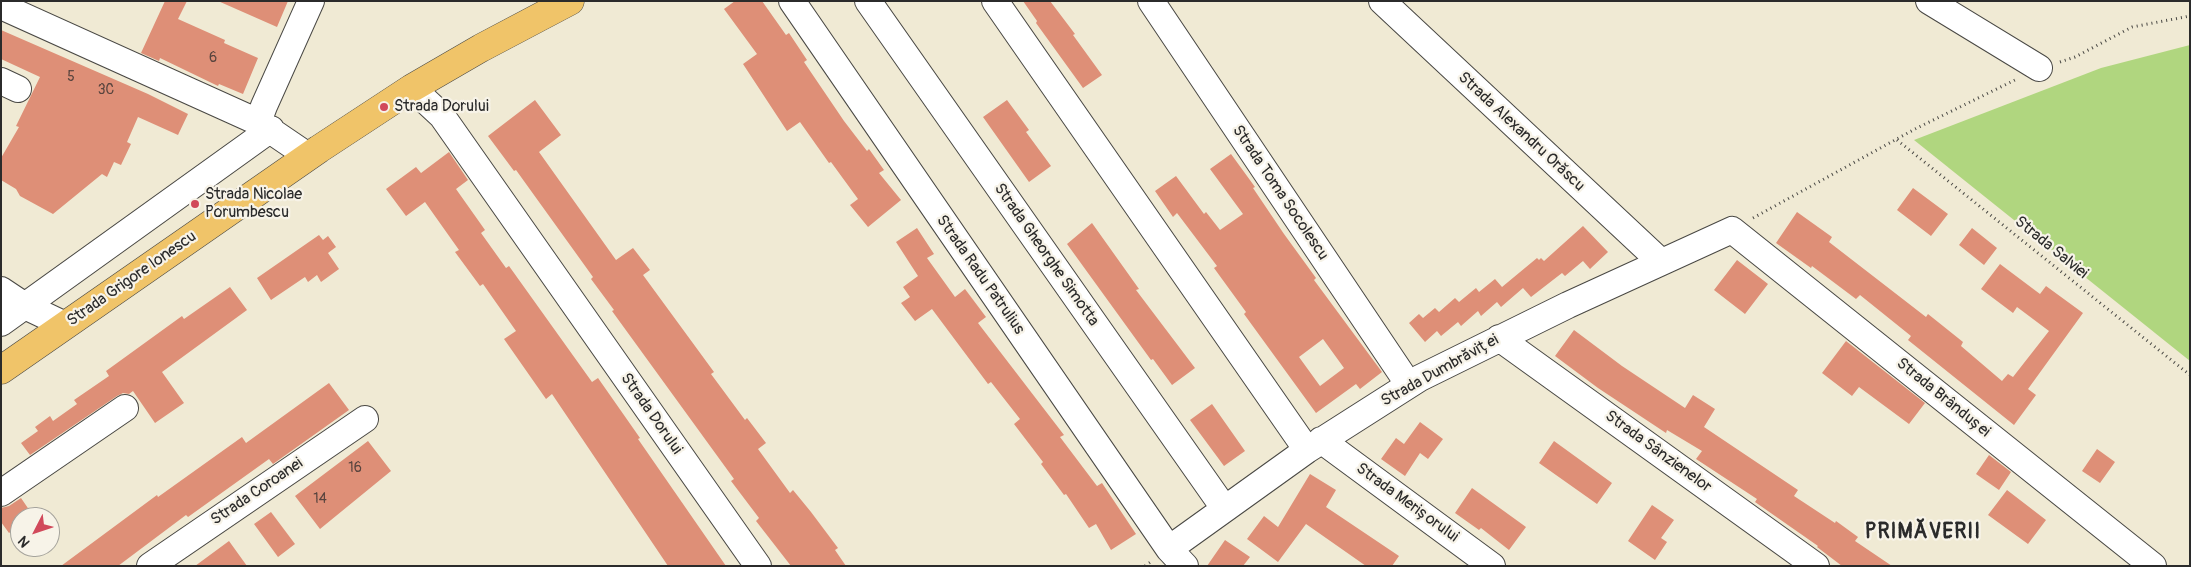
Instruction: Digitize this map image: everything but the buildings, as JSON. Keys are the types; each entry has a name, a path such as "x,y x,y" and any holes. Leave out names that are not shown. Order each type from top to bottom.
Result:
{"main road":[{"name":"Strada Grigore Ionescu","path":"1,370 298,163 423,81 570,1"}],"street":[{"path":"269,128 264,106 311,1"},
{"name":"Strada Radu Patrulius","path":"792,1 1177,557"},
{"name":"Strada Gheorghe Simotta","path":"868,1 1224,508"},
{"name":"Strada Merișorului","path":"995,1 1314,445 1492,566"},
{"name":"Strada Toma Socolescu","path":"1151,1 1409,385"},
{"name":"Strada Alexandru Orăscu","path":"1382,1 1661,262"},
{"path":"1929,1 2039,68"},
{"path":"1,6 269,128 298,163"},
{"name":"Strada Dorului","path":"423,81 442,116 758,566"},
{"path":"1,323 269,128"},
{"name":"Strada Dumbrăviței","path":"1177,557 1224,508 1314,445 1409,385 1499,338 1732,230"},
{"name":"Strada Brândușei","path":"1732,230 2153,566"},
{"path":"1,290 25,306 65,325"},
{"path":"25,306 38,344"},
{"name":"Strada Sânzienelor","path":"1499,338 1816,566"},
{"path":"1,493 124,408"},
{"name":"Strada Coroanei","path":"150,566 365,419"}],"path":[{"path":"1732,230 1915,129 2039,68 2075,56 2132,27 2190,16"},
{"name":"Strada Salviei","path":"1898,140 2190,375"}],"green space":[{"path":"2190,45 2190,361 1914,140 2101,68"}],"place":[{"name":"Strada Dorului","path":"384,107"},
{"name":"Strada Nicolae Porumbescu","path":"195,204"}],"district":[{"name":"PRIMĂVERII","path":"1923,533"}]}
